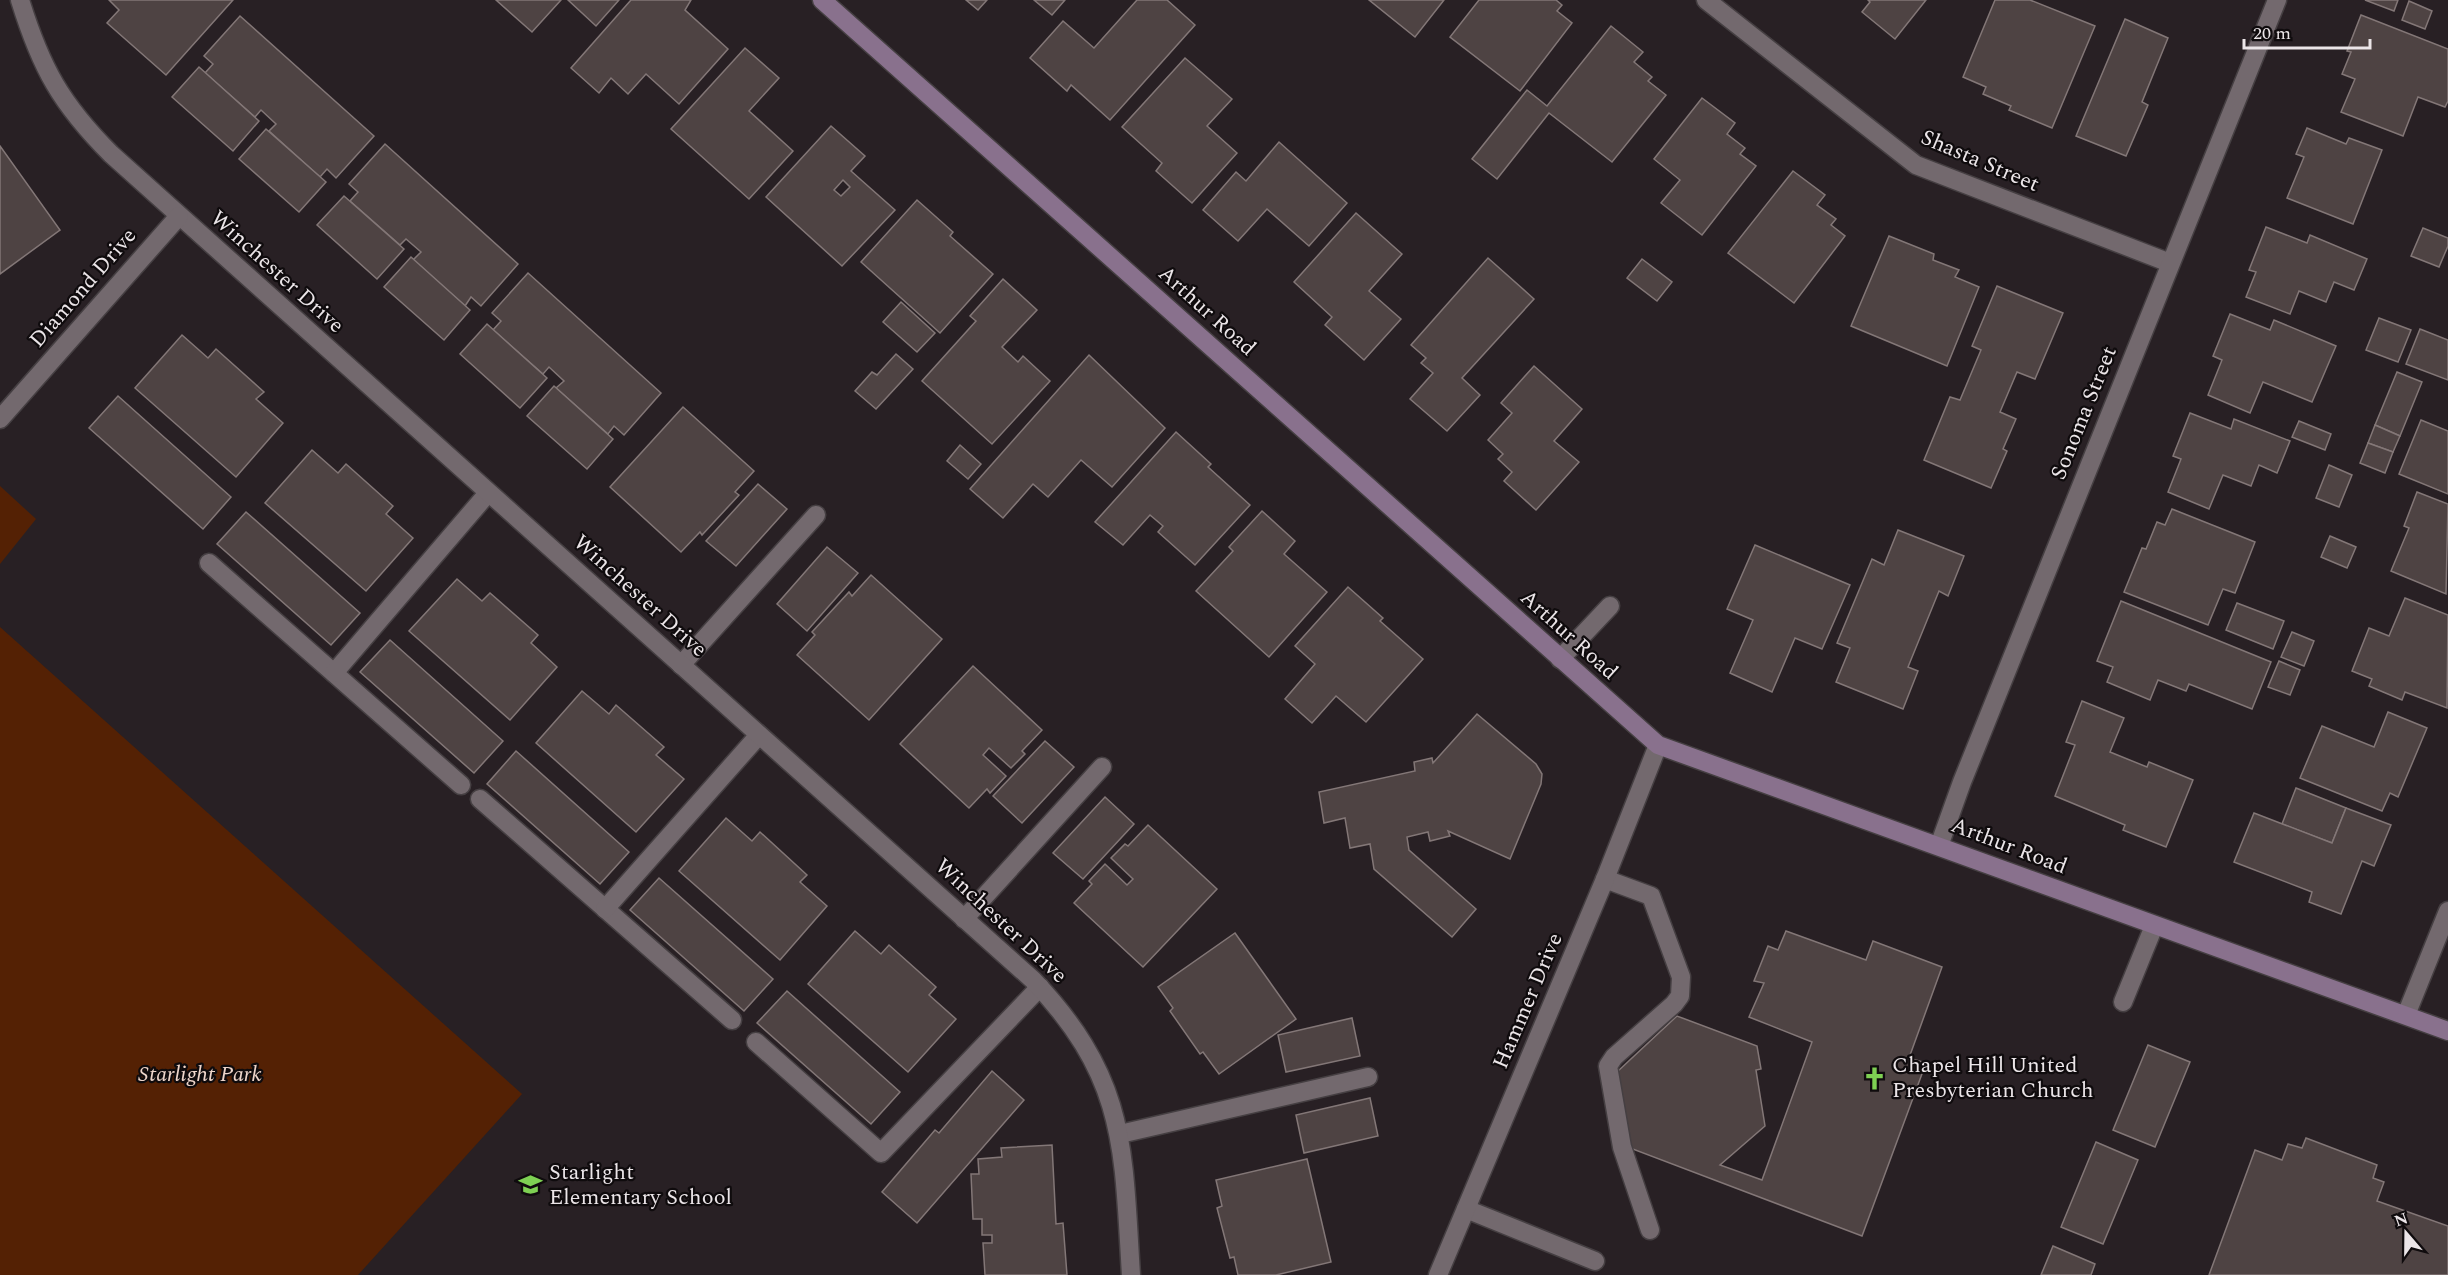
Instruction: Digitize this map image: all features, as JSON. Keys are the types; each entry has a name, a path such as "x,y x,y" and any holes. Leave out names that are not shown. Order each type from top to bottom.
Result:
{"street":[{"name":"Winchester Drive","path":"20,0 46,68 68,107 111,154 1040,987 1069,1020 1093,1057 1110,1095 1124,1166 1131,1275"},
{"name":"Arthur Road","path":"822,0 1658,745 2448,1031"},
{"name":"Shasta Street","path":"1706,0 1916,165 2170,263"},
{"name":"Sonoma Street","path":"1939,846 1962,782 2277,0"},
{"name":"Diamond Drive","path":"0,419 179,216"},
{"path":"334,673 488,493"},
{"path":"681,665 816,515"},
{"path":"209,563 461,785"},
{"path":"1560,659 1610,606"},
{"path":"605,909 759,735"},
{"name":"Hammer Drive","path":"1438,1275 1605,879 1658,745"},
{"path":"964,919 1102,767"},
{"path":"480,799 732,1020"},
{"path":"1605,879 1651,896 1681,977 1680,996 1674,1004 1614,1057 1608,1066 1622,1147 1650,1230"},
{"path":"2406,1015 2448,911"},
{"path":"2123,1002 2154,926"},
{"path":"756,1042 881,1153 1040,987"},
{"path":"1119,1134 1368,1077"},
{"path":"1466,1209 1595,1261"}],"green space":[{"path":"0,486 36,519 0,564"},
{"name":"Starlight Park","path":"0,627 522,1094 358,1275 0,1275"}],"building":[{"path":"109,0 233,0 166,75 107,23 119,10"},
{"path":"496,0 561,0 532,32"},
{"path":"568,0 619,0 596,26"},
{"path":"631,0 691,0 685,10 728,49 679,104 646,74 628,94 611,78 599,93 571,68"},
{"path":"966,0 987,0 978,10"},
{"path":"1034,0 1065,0 1052,15"},
{"path":"1137,0 1167,0 1195,25 1110,120 1071,85 1067,91 1030,58 1063,21 1094,48"},
{"path":"1369,0 1444,0 1415,37"},
{"path":"1479,0 1556,0 1562,5 1557,11 1572,23 1520,91 1450,37"},
{"path":"1868,0 1926,0 1895,39 1862,12 1870,2"},
{"path":"1995,0 2030,0 2095,26 2052,128 2009,110 2011,106 1983,94 1986,87 1963,77"},
{"path":"2365,0 2398,0 2394,11"},
{"path":"2409,1 2432,11 2425,29 2402,20"},
{"path":"2361,15 2448,49 2448,101 2445,107 2418,97 2403,136 2341,112 2355,79 2342,74 2351,52 2347,51"},
{"path":"240,16 374,136 336,178 327,169 320,177 269,131 276,124 261,110 255,117 205,73 213,64 204,56"},
{"path":"2125,19 2168,38 2142,102 2148,105 2126,156 2076,136"},
{"path":"1611,26 1643,52 1634,62 1652,77 1648,81 1666,95 1612,162 1549,113 1497,179 1472,159 1527,90 1547,106"},
{"path":"745,48 779,78 749,111 793,151 749,199 671,129"},
{"path":"1185,58 1232,99 1207,126 1237,153 1192,203 1156,171 1162,163 1122,127"},
{"path":"199,67 259,121 233,151 172,97"},
{"path":"1702,98 1735,123 1727,134 1745,148 1740,154 1756,166 1702,235 1661,203 1680,180 1654,159"},
{"path":"831,126 865,156 851,171 895,210 842,266 766,197","holes":["843,180 850,187 841,196 834,190"]},
{"path":"2307,128 2346,144 2349,138 2382,150 2353,224 2287,198 2304,157 2296,154"},
{"path":"266,129 326,182 299,212 239,159"},
{"path":"1279,142 1347,203 1309,246 1267,209 1238,241 1203,210 1236,172 1246,181"},
{"path":"385,144 518,264 481,306 471,297 465,306 413,260 421,252 406,239 400,245 350,201 358,192 349,184"},
{"path":"0,146 60,230 0,274"},
{"path":"1793,171 1825,195 1817,205 1836,219 1831,225 1845,236 1794,303 1728,253"},
{"path":"344,196 404,249 377,279 317,225"},
{"path":"917,200 953,232 950,236 993,274 940,333 861,262"},
{"path":"1356,213 1402,254 1369,291 1401,319 1364,360 1325,325 1332,317 1294,282"},
{"path":"2266,227 2307,243 2310,235 2367,259 2354,290 2334,282 2326,302 2299,291 2290,314 2246,297 2256,272 2249,270"},
{"path":"2423,228 2448,238 2448,246 2439,267 2411,256"},
{"path":"1889,236 1934,254 1933,260 1959,270 1955,277 1979,287 1947,366 1851,326"},
{"path":"411,257 470,310 444,340 384,287"},
{"path":"1488,258 1534,299 1462,378 1480,395 1447,431 1410,399 1433,373 1421,363 1426,358 1411,345"},
{"path":"1642,259 1672,282 1657,301 1627,278"},
{"path":"528,273 661,393 624,435 614,426 608,434 556,388 564,381 549,367 543,374 493,330 501,321 492,313"},
{"path":"1003,279 1037,310 1002,347 1018,362 1023,356 1050,381 992,444 922,381 976,321 970,316"},
{"path":"1997,286 2063,313 2035,379 2017,372 2000,412 2016,419 2003,449 2007,451 1991,488 1924,460 1950,397 1960,400 1981,350 1972,346"},
{"path":"901,302 935,333 917,352 883,322"},
{"path":"2230,314 2270,330 2274,320 2336,346 2312,402 2263,382 2250,413 2208,395 2222,360 2213,356"},
{"path":"2379,318 2411,330 2398,362 2366,350"},
{"path":"487,324 547,378 520,408 460,354"},
{"path":"2420,329 2448,340 2448,380 2406,364"},
{"path":"182,335 208,358 216,349 264,392 256,399 283,423 236,477 135,388"},
{"path":"896,354 913,369 876,409 855,391 872,372 877,375"},
{"path":"1089,355 1165,428 1112,487 1081,460 1048,497 1033,484 1003,518 970,489"},
{"path":"1534,366 1582,409 1554,441 1579,462 1536,510 1504,481 1512,472 1498,459 1503,454 1488,440 1512,413 1501,403"},
{"path":"2397,372 2422,382 2400,436 2375,425"},
{"path":"554,386 613,439 587,469 527,416"},
{"path":"118,396 231,497 203,529 89,428"},
{"path":"683,407 754,471 735,492 739,495 702,535 700,532 681,552 610,487"},
{"path":"2190,413 2231,429 2234,419 2290,441 2277,473 2259,465 2251,486 2223,475 2209,509 2168,492 2181,459 2173,456"},
{"path":"2421,420 2448,431 2448,494 2399,474"},
{"path":"2299,421 2331,434 2325,450 2292,437"},
{"path":"2375,425 2400,436 2393,452 2368,443"},
{"path":"1176,432 1211,464 1208,467 1250,505 1195,565 1158,532 1163,526 1150,515 1123,545 1095,522"},
{"path":"2368,443 2393,452 2385,473 2360,463"},
{"path":"960,445 981,464 968,479 947,461"},
{"path":"312,450 338,473 346,464 393,506 386,514 413,538 366,591 265,503"},
{"path":"2329,465 2352,475 2339,507 2316,498"},
{"path":"758,484 787,509 736,566 706,541"},
{"path":"2417,492 2448,504 2446,594 2391,571 2409,528 2404,526"},
{"path":"2172,509 2255,542 2235,593 2223,589 2208,625 2124,592 2142,548 2146,549 2157,522 2165,525"},
{"path":"1262,511 1295,541 1284,554 1327,592 1269,657 1196,591 1233,551 1229,547"},
{"path":"246,512 360,613 331,645 217,544"},
{"path":"1898,530 1964,556 1948,596 1939,591 1908,667 1918,671 1903,709 1836,682 1850,648 1837,643 1872,559 1884,565"},
{"path":"2330,536 2356,547 2347,568 2321,557"},
{"path":"1755,545 1850,585 1822,649 1795,638 1772,692 1730,673 1753,620 1727,609"},
{"path":"827,547 858,573 807,631 777,604"},
{"path":"871,575 942,639 869,720 797,655 815,635 812,632 849,592 852,596"},
{"path":"457,579 482,601 490,593 538,635 531,643 557,667 510,720 409,631"},
{"path":"1348,587 1383,618 1380,621 1423,659 1366,722 1336,696 1312,723 1285,699 1315,664 1295,646"},
{"path":"2405,598 2448,615 2447,708 2405,692 2402,700 2369,686 2372,679 2352,671 2369,628 2389,636"},
{"path":"2121,601 2271,662 2252,709 2189,684 2186,691 2158,680 2150,700 2107,682 2113,667 2097,661"},
{"path":"2237,603 2284,621 2273,649 2226,630"},
{"path":"2292,632 2314,641 2304,666 2281,657"},
{"path":"390,640 503,741 474,773 360,672"},
{"path":"2279,661 2300,670 2290,695 2268,687"},
{"path":"973,666 1042,730 1022,751 1025,754 1011,768 989,748 983,755 1006,776 990,793 987,789 969,808 900,744"},
{"path":"582,691 609,714 616,705 664,747 656,755 684,779 636,832 536,743"},
{"path":"2082,701 2124,718 2110,752 2147,767 2149,762 2193,780 2166,847 2123,830 2125,825 2055,796 2075,745 2066,742"},
{"path":"2388,712 2427,728 2398,797 2390,793 2382,811 2300,778 2322,726 2374,747"},
{"path":"1477,714 1536,764 1542,774 1541,784 1510,859 1448,831 1450,836 1430,841 1428,832 1407,837 1409,850 1476,909 1452,937 1374,869 1370,844 1350,848 1345,818 1324,823 1319,792 1415,771 1414,762 1432,758 1433,763"},
{"path":"1045,741 1074,767 1022,823 993,796"},
{"path":"516,751 629,852 600,884 487,784"},
{"path":"2296,788 2346,808 2332,843 2282,824"},
{"path":"1105,797 1134,824 1083,879 1053,853"},
{"path":"2346,808 2391,825 2374,866 2362,861 2341,914 2309,902 2312,892 2234,862 2254,813 2332,843"},
{"path":"726,818 752,841 760,832 807,875 800,882 827,906 780,960 679,871"},
{"path":"1148,825 1217,889 1143,967 1074,903 1092,884 1089,881 1105,864 1127,885 1133,879 1111,858 1125,844 1128,846"},
{"path":"659,878 773,979 744,1011 630,910"},
{"path":"855,931 881,954 889,945 936,987 929,995 956,1019 908,1072 808,984"},
{"path":"1786,931 1866,960 1873,941 1942,967 1909,1058 1926,1063 1862,1236 1630,1148 1617,1072 1677,1016 1757,1046 1761,1069 1756,1070 1765,1126 1720,1165 1762,1180 1812,1042 1749,1017 1764,983 1754,981 1768,946 1778,950"},
{"path":"1235,933 1296,1019 1219,1074 1203,1052 1200,1054 1170,1011 1173,1008 1158,987"},
{"path":"787,991 900,1092 871,1124 757,1023"},
{"path":"1352,1018 1360,1056 1286,1072 1278,1035"},
{"path":"2148,1045 2190,1062 2155,1147 2113,1130"},
{"path":"992,1071 1024,1100 917,1223 882,1192 935,1130 939,1133"},
{"path":"1370,1098 1378,1136 1304,1153 1296,1115"},
{"path":"2306,1138 2377,1165 2373,1178 2384,1182 2377,1201 2448,1226 2448,1275 2209,1275 2255,1150 2282,1160 2288,1144 2302,1148"},
{"path":"2096,1142 2138,1160 2103,1244 2061,1227"},
{"path":"1052,1145 1056,1224 1063,1223 1067,1275 985,1275 983,1243 992,1243 992,1235 982,1235 982,1219 973,1219 971,1174 979,1174 978,1159 1002,1157 1001,1148"},
{"path":"1307,1159 1331,1262 1276,1275 1238,1275 1234,1257 1230,1258 1217,1208 1222,1206 1216,1180"},
{"path":"2053,1246 2095,1264 2091,1275 2041,1275"}],"place":[{"name":"Chapel Hill United Presbyterian Church","path":"1874,1078"},
{"name":"Starlight Elementary School","path":"531,1185"}]}
